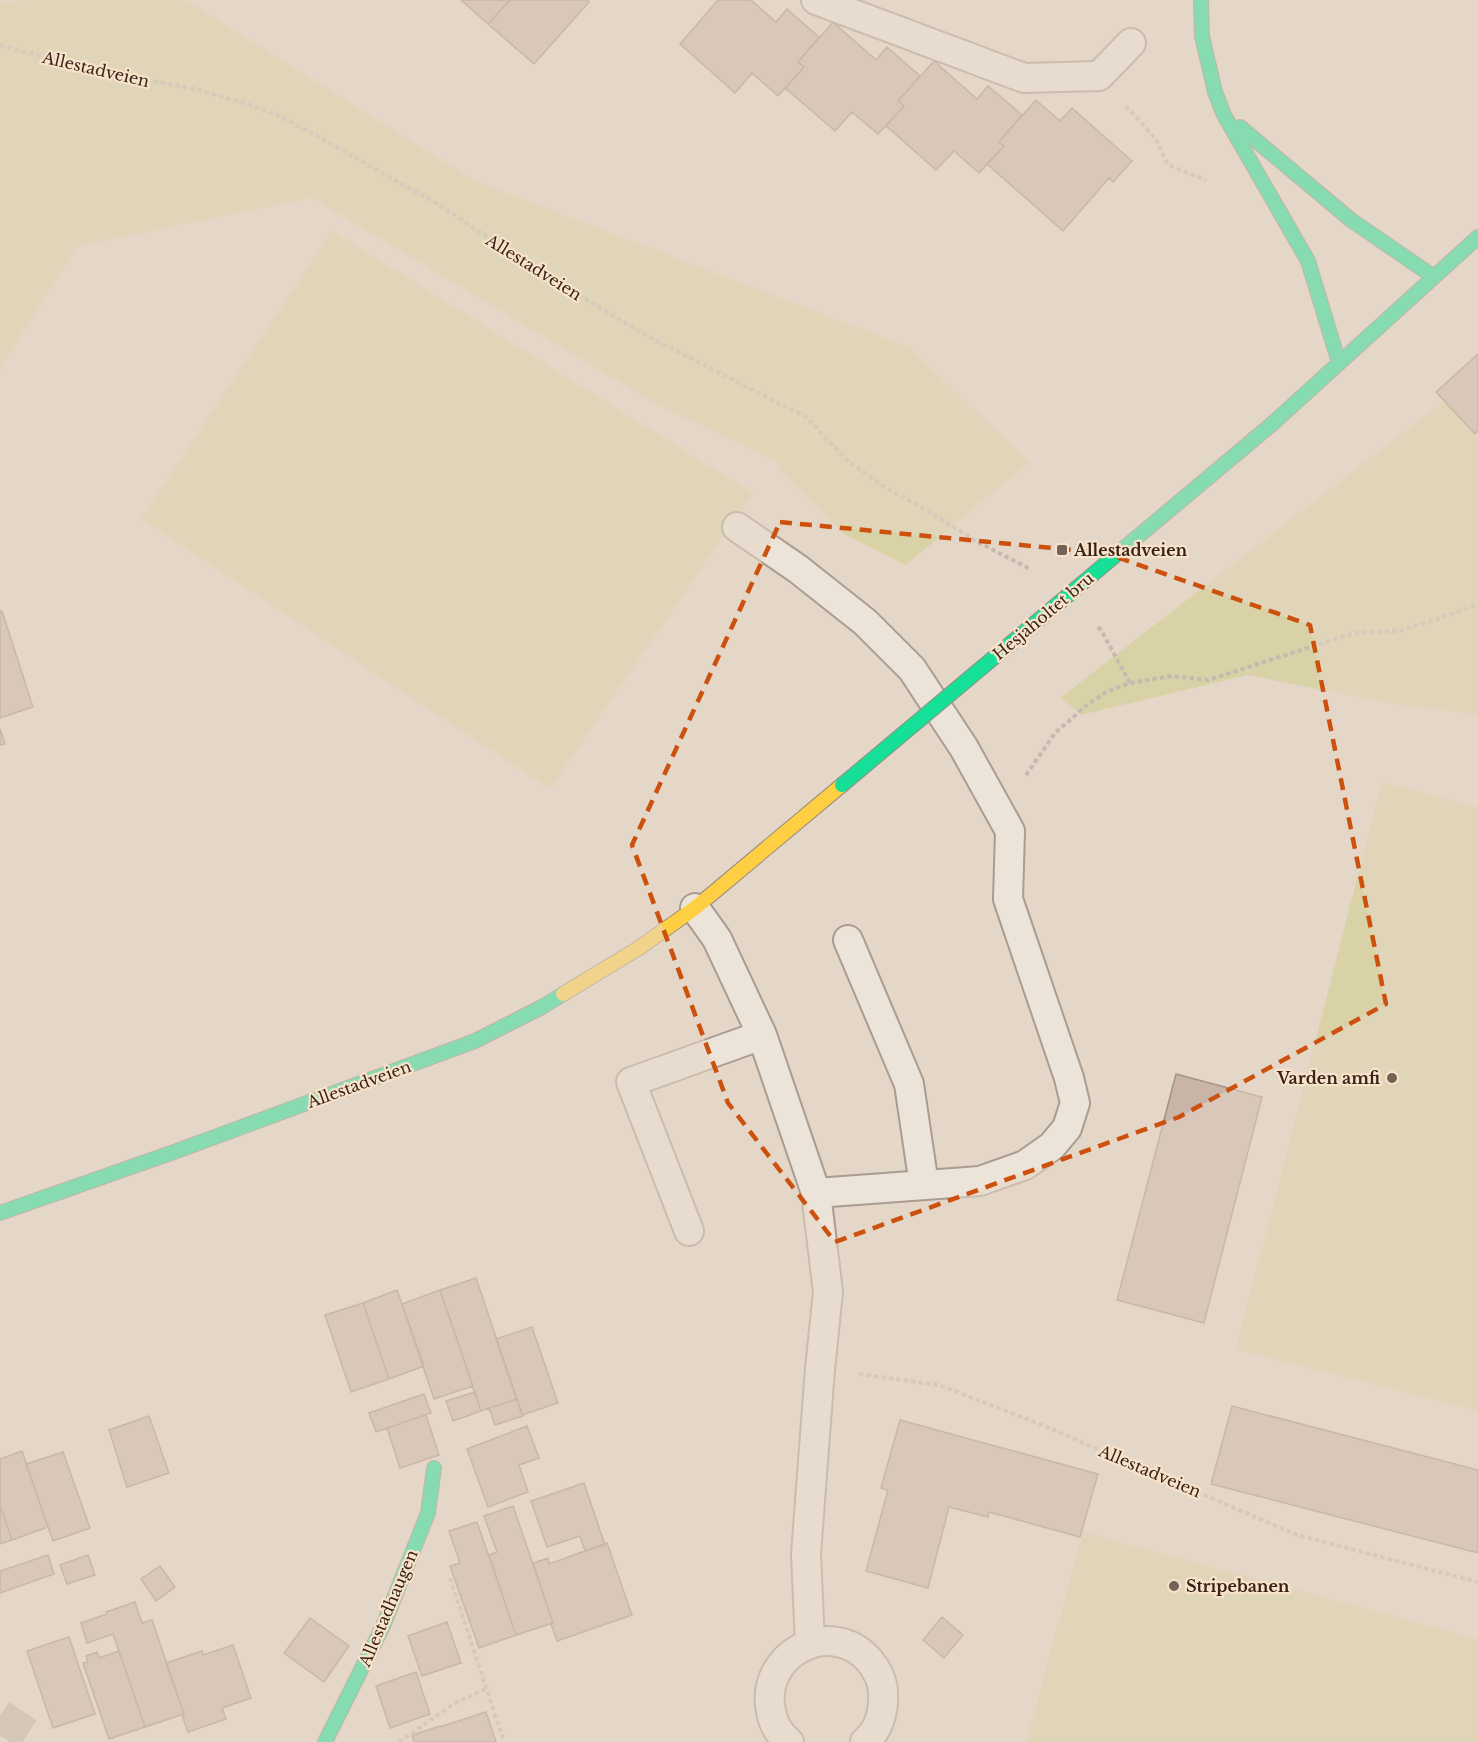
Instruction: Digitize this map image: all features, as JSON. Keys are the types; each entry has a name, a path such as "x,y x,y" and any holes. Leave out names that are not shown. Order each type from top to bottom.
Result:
{"main road":[{"path":"1201,0 1202,36 1215,92 1224,115 1308,261 1339,363 1478,237"},
{"path":"1224,115 1351,220 1434,277"},
{"name":"Hesjaholtet bru","path":"842,785 1272,424 1339,363"},
{"name":"Allestadveien","path":"0,1213 174,1152 475,1041 542,1007 639,948 695,908 842,785"},
{"name":"Allestadhaugen","path":"325,1742 383,1626 428,1513 434,1468"}],"lane":[{"path":"816,0 1024,78 1099,76 1131,43"},
{"path":"737,527 798,568 865,622 912,669 964,748 1010,831 1008,900 1069,1078 1075,1103 1067,1128 1052,1146 1025,1165 980,1181 816,1193"},
{"path":"695,908 717,939 762,1035 816,1193 828,1292 806,1554 810,1644"},
{"path":"848,940 909,1084 924,1185"},
{"path":"689,1231 631,1082 762,1035"},
{"path":"783,1740 773,1720 769,1701 771,1682 779,1665 793,1652 810,1644 829,1641 847,1645 864,1654 876,1669 883,1686 884,1706 878,1724 865,1742"}],"path":[{"name":"Allestadveien","path":"0,45 124,76 196,89 279,116 441,206 520,259 635,329 806,417 847,460 886,488 1031,570"},
{"path":"1099,76 1155,138 1168,165 1206,180"},
{"path":"1010,831 1024,778 1054,733 1086,705 1106,693 1130,683 1172,676 1208,680 1354,633 1398,631 1478,604"},
{"path":"1101,630 1130,683"},
{"name":"Allestadveien","path":"820,1369 887,1376 939,1385 1042,1425 1298,1535 1478,1582"},
{"path":"428,1513 504,1742"},
{"path":"399,1742 455,1703 487,1688"}],"highlighted area":[{"path":"780,522 1105,553 1310,625 1386,1004 1179,1117 835,1242 728,1103 632,845"}],"shaded area":[{"path":"20,0 186,0 475,181 909,347 1029,462 906,565 844,534 779,469 778,462 660,406 312,198 77,246 0,369 0,4"},
{"path":"332,231 753,493 550,789 141,519"},
{"path":"1478,361 1478,715 1388,703 1248,675 1081,715 1060,698 1444,401"},
{"name":"Varden amfi","path":"1382,782 1478,807 1478,1411 1236,1349"},
{"name":"Stripebanen","path":"1083,1532 1478,1639 1478,1742 1026,1742"}],"building":[{"path":"461,0 510,0 488,24"},
{"path":"510,0 587,0 589,2 534,64 488,24"},
{"path":"718,0 751,0 776,22 787,9 819,37 798,62 804,67 778,96 752,73 735,93 680,44"},
{"path":"833,22 876,60 887,47 920,76 898,101 904,106 878,134 852,112 835,131 785,88 804,67 798,62"},
{"path":"934,61 977,99 988,86 1022,115 999,142 1004,146 979,173 954,151 936,170 886,126 904,106 898,101"},
{"path":"1036,100 1060,121 1072,108 1132,161 1113,182 1109,178 1063,231 987,164 1004,146 999,142"},
{"path":"1478,354 1478,431 1475,434 1436,392"},
{"path":"0,611 2,611 33,707 0,718"},
{"path":"0,729 5,744 0,745"},
{"path":"1176,1074 1262,1097 1204,1323 1117,1300"},
{"path":"476,1278 517,1399 481,1411 440,1290"},
{"path":"397,1290 424,1366 389,1379 363,1303"},
{"path":"440,1290 473,1386 434,1399 402,1304"},
{"path":"363,1303 389,1379 351,1392 325,1315"},
{"path":"532,1327 558,1403 522,1415 496,1339"},
{"path":"475,1392 481,1411 453,1421 446,1401"},
{"path":"424,1394 431,1413 376,1432 369,1413"},
{"path":"517,1399 523,1416 495,1425 489,1408"},
{"path":"1232,1406 1478,1470 1478,1553 1211,1484"},
{"path":"426,1415 439,1455 400,1468 387,1428"},
{"path":"149,1416 169,1473 127,1487 109,1430"},
{"path":"900,1420 1098,1474 1080,1537 989,1512 988,1517 949,1507 928,1588 866,1571 888,1490 881,1488"},
{"path":"527,1426 539,1458 519,1465 528,1492 488,1507 467,1449"},
{"path":"22,1451 48,1527 12,1540 0,1505 0,1459"},
{"path":"63,1452 90,1528 53,1541 26,1464"},
{"path":"584,1483 605,1545 585,1551 580,1536 547,1547 531,1501"},
{"path":"0,1505 12,1540 0,1544"},
{"path":"513,1506 553,1623 516,1635 489,1555 497,1552 484,1516"},
{"path":"477,1522 516,1635 479,1648 450,1566 460,1563 449,1531"},
{"path":"607,1543 632,1615 557,1641 533,1563 548,1558 549,1564"},
{"path":"48,1555 54,1574 0,1593 0,1571"},
{"path":"88,1555 95,1575 67,1584 60,1565"},
{"path":"160,1566 175,1587 156,1601 141,1579"},
{"path":"135,1602 142,1623 152,1620 184,1714 145,1727 113,1634 87,1643 81,1623"},
{"path":"942,1617 963,1635 944,1658 923,1640"},
{"path":"310,1618 349,1646 324,1682 284,1653"},
{"path":"447,1622 461,1663 422,1676 408,1636"},
{"path":"69,1637 95,1714 53,1728 27,1651"},
{"path":"233,1645 251,1698 222,1708 226,1719 188,1732 166,1663 202,1651 203,1655"},
{"path":"119,1651 145,1727 109,1739 83,1663 88,1662 86,1656 97,1652 99,1658"},
{"path":"416,1672 430,1714 390,1728 376,1686"},
{"path":"486,1712 496,1742 414,1742 412,1735"}],"tunnel":[{"path":"0,1716 40,1742"}],"traffic: fast":[{"path":"1201,0 1202,36 1215,92 1224,115 1308,261 1339,363"},
{"path":"1240,127 1351,220 1434,277"},
{"path":"1272,424 1478,237"},
{"path":"842,785 1272,424"},
{"path":"0,1213 174,1152 475,1041 563,994"},
{"path":"325,1742 383,1626 428,1513 434,1468"}],"traffic: slow":[{"path":"563,994 639,948 695,908 842,785"}],"place":[{"name":"Allestadveien","path":"1062,550"},
{"name":"Varden amfi","path":"1392,1078"},
{"name":"Stripebanen","path":"1174,1586"}]}
